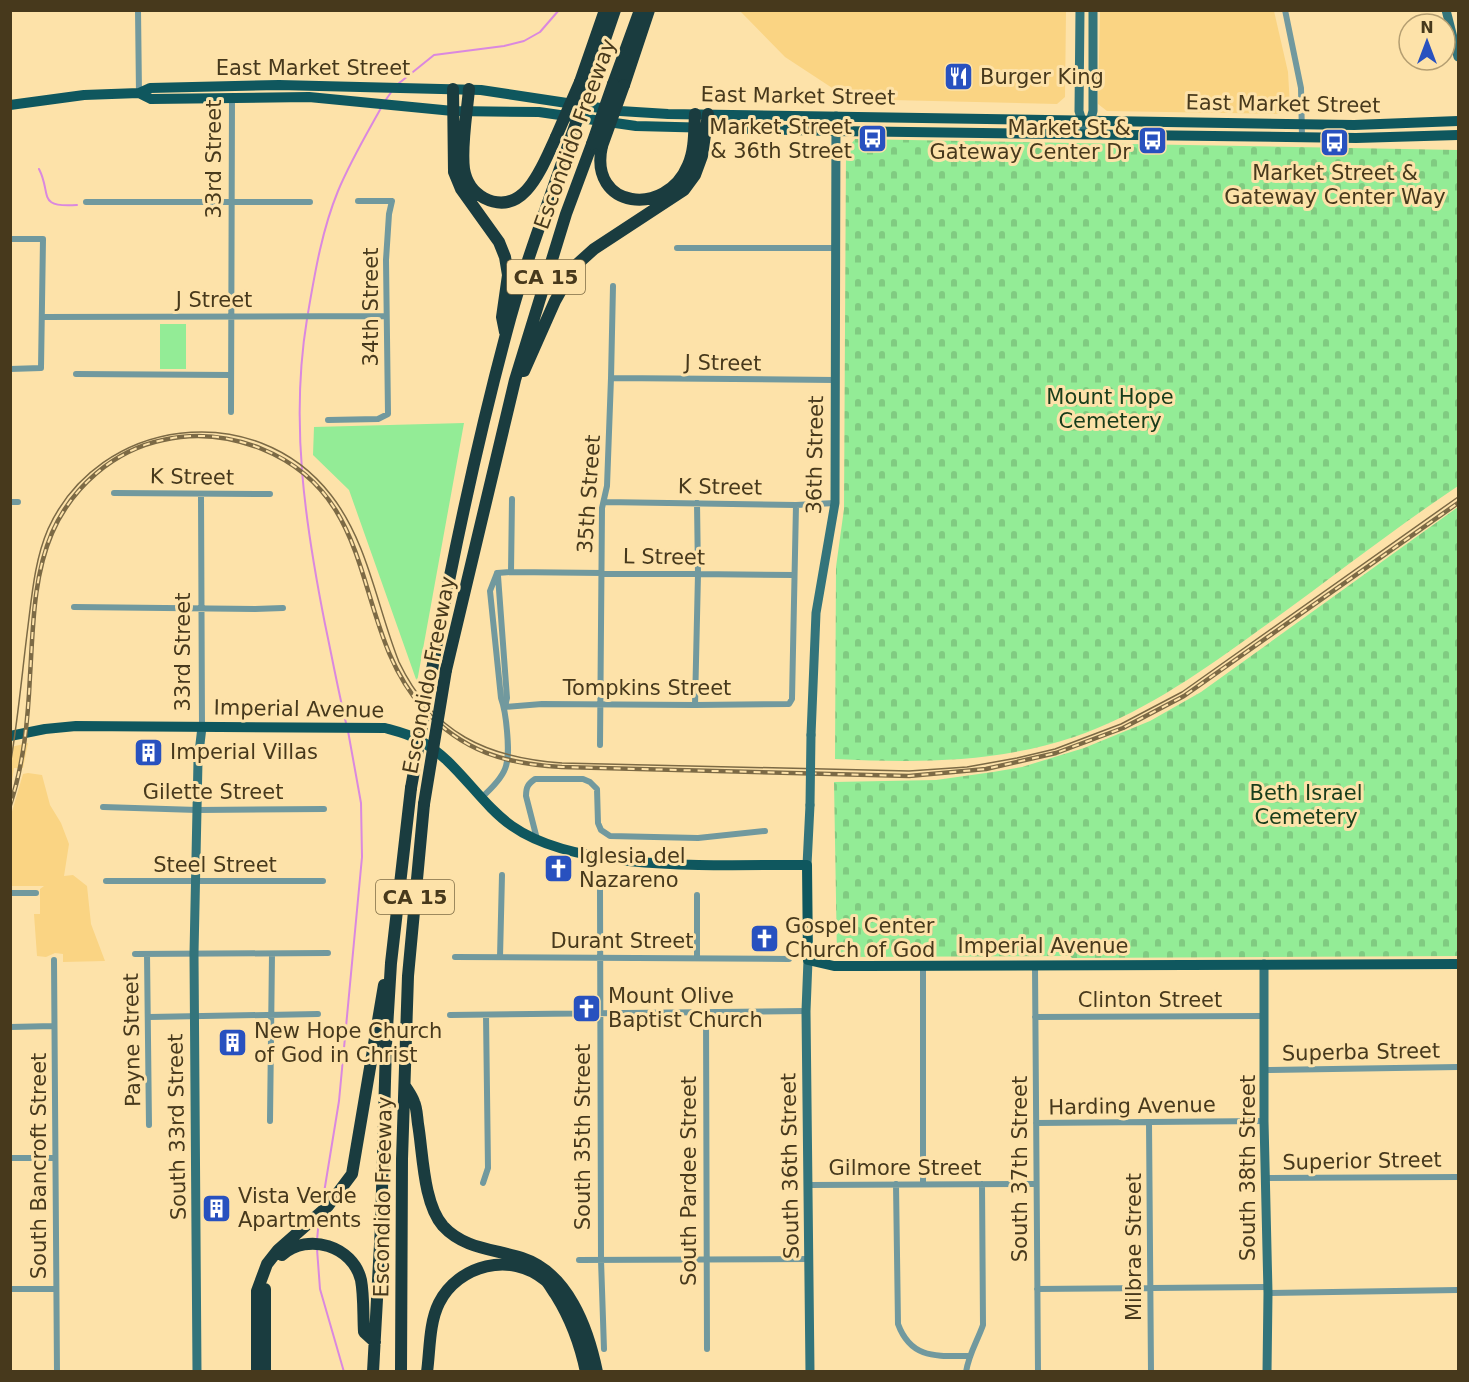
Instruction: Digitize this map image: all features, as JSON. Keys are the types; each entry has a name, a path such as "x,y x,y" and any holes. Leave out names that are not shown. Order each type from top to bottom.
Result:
{"highway":[{"path":"469,89 464,169 468,182 474,191 489,200 498,202 515,199 529,189 585,82 604,10"},
{"name":"Escondido Freeway","path":"374,1371 391,963 411,788 457,535 506,333 570,140 585,82 615,10"},
{"name":"Escondido Freeway","path":"401,1371 408,975 424,804 446,670 507,411 528,334 563,225 597,145 618,85 640,10"},
{"path":"618,85 649,10"},
{"path":"453,89 453,164 457,180 499,242 505,256 508,276 502,317 506,333"},
{"path":"597,145 600,170 605,182 622,197 649,200 670,189 688,167 695,114"},
{"path":"507,411 555,301 574,267 594,249 684,190 695,175 702,156 708,120"},
{"path":"257,1371 257,1291 267,1264 278,1250 328,1206 351,1174 382,993 391,963"},
{"path":"405,1084 415,1103 429,1199 441,1225 458,1239 478,1248 522,1258 553,1275 579,1315 597,1371"},
{"path":"265,1371 265,1288 274,1263 290,1248 301,1245 323,1244 350,1257 361,1280 364,1332 375,1342"},
{"path":"427,1371 433,1321 447,1288 461,1276 480,1267 497,1264 514,1265 529,1270 546,1280 570,1317 586,1371"}],"main road":[{"name":"East Market Street","path":"10,105 84,95 139,93 151,99 232,92 382,88 469,89 503,92 620,111 695,114 708,120 835,131 1372,138 1458,135"},
{"name":"East Market Street","path":"232,92 453,111 538,112 636,126 694,127 708,120 836,116 1358,125 1458,121"},
{"path":"1372,138 1392,132 1458,129"},
{"name":"Imperial Avenue","path":"10,736 76,726 385,728 417,738 430,746 481,798 514,827 556,847 641,862 807,865"},
{"path":"807,865 808,960"},
{"name":"Imperial Avenue","path":"808,960 834,966 1458,964"}],"street":[{"path":"138,10 139,93"},
{"path":"1080,10 1079,111 1086,121 1086,134"},
{"path":"1086,121 1093,111 1093,10"},
{"path":"1285,10 1300,74 1302,137"},
{"path":"1446,10 1458,57"},
{"name":"33rd Street","path":"231,412 232,92"},
{"name":"36th Street","path":"807,865 816,613 835,503 836,116"},
{"name":"34th Street","path":"328,420 378,419 388,414 386,260 392,201 358,201"},
{"path":"86,202 310,202"},
{"path":"10,239 43,239 41,368 10,369"},
{"path":"677,248 834,248"},
{"name":"35th Street","path":"600,745 600,572 602,508 607,486 613,286"},
{"name":"J Street","path":"42,317 386,316"},
{"path":"76,374 231,375"},
{"name":"J Street","path":"611,378 835,380"},
{"name":"K Street","path":"114,493 270,494"},
{"name":"33rd Street","path":"196,881 198,761 202,727 201,495"},
{"path":"511,572 512,499"},
{"path":"10,502 18,502"},
{"name":"K Street","path":"604,502 796,505 835,503"},
{"path":"695,705 698,503"},
{"name":"36th Street","path":"789,704 792,699 796,505"},
{"name":"L Street","path":"504,707 501,698 490,591 497,573 794,575"},
{"path":"74,608 283,608"},
{"name":"Tompkins Street","path":"504,707 542,704 789,704"},
{"path":"481,798 504,772 508,761 504,707"},
{"path":"537,839 526,796 529,783 535,779 583,779 590,782 597,789 598,823 601,830 610,836 698,838 765,831"},
{"name":"Gilette Street","path":"103,807 197,810 324,809"},
{"path":"500,957 502,875"},
{"name":"Steel Street","path":"106,881 323,881"},
{"name":"South 33rd Street","path":"196,881 194,1016 197,1371"},
{"name":"South 35th Street","path":"600,890 601,1260 604,1349"},
{"path":"10,893 36,893"},
{"path":"697,895 697,958"},
{"path":"135,954 328,953"},
{"name":"Payne Street","path":"147,954 149,1125"},
{"path":"270,1121 272,954"},
{"name":"Durant Street","path":"455,957 789,959"},
{"name":"South Bancroft Street","path":"54,960 57,1371"},
{"name":"South 36th Street","path":"808,960 806,1011 810,1371"},
{"name":"South 38th Street","path":"1264,964 1267,1371"},
{"path":"922,1183 923,966"},
{"name":"South 37th Street","path":"1035,966 1038,1371"},
{"path":"450,1015 806,1011"},
{"name":"South Pardee Street","path":"706,1012 706,1349"},
{"path":"149,1017 318,1014"},
{"path":"483,1183 488,1168 486,1015"},
{"name":"Clinton Street","path":"1035,1017 1264,1016"},
{"path":"10,1027 54,1026"},
{"name":"Superba Street","path":"1265,1070 1458,1067"},
{"name":"Harding Avenue","path":"1036,1123 1264,1121"},
{"name":"Milbrae Street","path":"1149,1123 1152,1371"},
{"path":"10,1158 55,1158"},
{"name":"Superior Street","path":"1267,1178 1458,1177"},
{"path":"896,1184 898,1324 903,1337 923,1353 935,1356 968,1356"},
{"path":"966,1371 968,1356 977,1342 983,1325 982,1184"},
{"name":"Gilmore Street","path":"809,1185 1036,1184"},
{"path":"579,1260 810,1259"},
{"path":"10,1289 56,1289"},
{"path":"1037,1289 1458,1290"}],"shaded area":[{"path":"740,11 1066,11 1065,97 1057,104 849,99 785,57"},
{"path":"1100,11 1274,11 1288,72 1290,107 1282,114 1107,111 1098,104"},
{"path":"28,743 23,768 14,768 11,787 11,747"},
{"path":"23,774 42,775 50,805 61,823 69,844 64,876 73,875 87,886 91,924 105,961 63,962 63,954 55,953 46,957 37,956 34,914 40,914 40,889 44,886 11,886 11,815"}],"green space":[{"name":"Mount Hope Cemetery","path":"855,139 1458,150 1458,486 1207,667 1165,694 1121,718 1074,737 1015,752 926,761 835,759 836,567 844,509 846,151"},
{"path":"160,324 186,324 186,369 160,369"},
{"path":"464,423 417,682 349,490 313,455 314,427"},
{"name":"Beth Israel Cemetery","path":"1458,507 1458,956 837,957 834,782 936,780 1022,767 1084,748 1150,721 1201,692"}],"waterway":[{"path":"398,84 434,55 504,46 524,41 540,32 559,10"},
{"path":"385,101 392,91"},
{"path":"308,313 320,251 332,206 358,149 381,108"},
{"path":"39,169 50,202 77,205"},
{"path":"307,319 300,396 302,472 311,548 346,723"},
{"path":"322,1205 339,1101 362,857 361,803 348,731"},
{"path":"317,1240 319,1219"},
{"path":"317,1249 320,1289 344,1372"}],"tram line":[{"path":"10,766 35,577 48,529 72,491 103,463 140,443 180,433 222,433 262,443 299,464 331,495 344,513 363,554 399,662 428,707 446,724 486,748 535,760 562,763 909,771 967,767 1055,749 1121,724 1182,692 1458,497"}],"railway":[{"path":"10,805 19,773 24,741 37,585 52,533 71,500 97,473 128,452 163,440 188,436 226,438 262,449 301,471 328,499 347,531 384,640 400,676 423,708 454,735 486,753 522,763 562,767 909,776 986,769 1056,753 1123,728 1184,696 1458,503"}],"place":[{"name":"Burger King","path":"959,77"},
{"name":"Market Street & 36th Street","path":"873,139"},
{"name":"Market St & Gateway Center Dr","path":"1152,140"},
{"name":"Market Street & Gateway Center Way","path":"1335,142"},
{"name":"Imperial Villas","path":"149,752"},
{"name":"Iglesia del Nazareno","path":"558,868"},
{"name":"Gospel Center Church of God","path":"764,938"},
{"name":"Mount Olive Baptist Church","path":"587,1008"},
{"name":"New Hope Church of God in Christ","path":"233,1043"},
{"name":"Vista Verde Apartments","path":"217,1208"}]}
